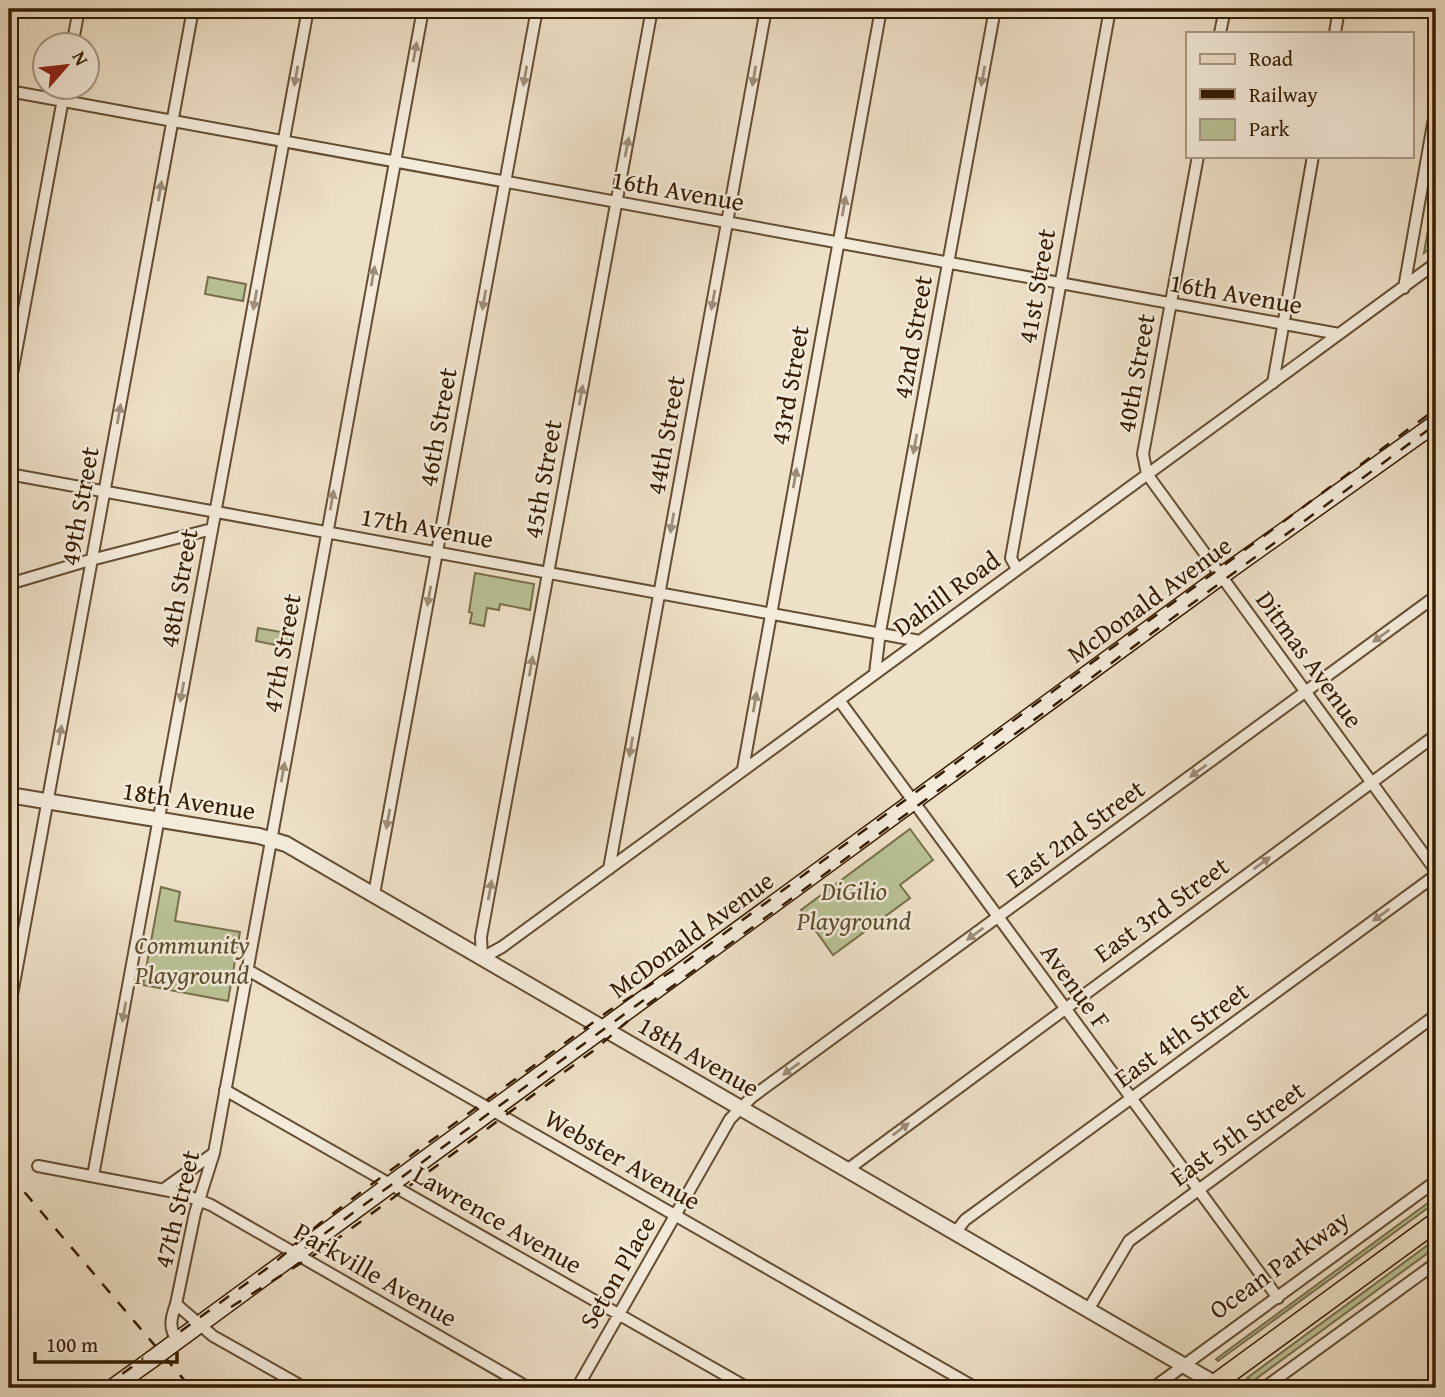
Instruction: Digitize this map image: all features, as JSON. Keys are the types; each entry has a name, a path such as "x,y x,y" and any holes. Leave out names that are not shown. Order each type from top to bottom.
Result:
{"main road":[{"name":"McDonald Avenue","path":"121,1386 151,1360 492,1109 1221,576 1436,423"},
{"path":"1215,1387 1436,1222"}],"street":[{"path":"75,32 79,9"},
{"name":"49th Street","path":"9,1011 193,9"},
{"name":"48th Street","path":"93,1176 308,9"},
{"name":"47th Street","path":"174,1343 171,1324 199,1200 214,1153 423,9"},
{"name":"46th Street","path":"374,894 537,9"},
{"name":"45th Street","path":"482,958 481,937 652,9"},
{"name":"44th Street","path":"609,869 766,9"},
{"name":"43rd Street","path":"743,769 881,9"},
{"name":"42nd Street","path":"875,673 880,632 995,9"},
{"name":"41st Street","path":"1017,569 1011,558 1110,9"},
{"path":"1220,32 1225,9"},
{"path":"1335,32 1339,9"},
{"name":"16th Avenue","path":"9,91 32,95"},
{"path":"9,390 62,102"},
{"name":"16th Avenue","path":"73,102 1339,334"},
{"path":"1404,288 1436,107"},
{"name":"40th Street","path":"1147,474 1143,454 1198,158"},
{"path":"1273,383 1313,158"},
{"name":"Dahill Road","path":"482,958 502,947 1436,263"},
{"name":"17th Avenue","path":"9,474 920,641"},
{"name":"Ditmas Avenue","path":"1147,474 1436,873"},
{"path":"9,584 212,529"},
{"name":"East 2nd Street","path":"741,1108 752,1097 1436,596"},
{"name":"Avenue F","path":"839,700 1278,1298"},
{"name":"East 3rd Street","path":"847,1170 1436,736"},
{"name":"18th Avenue","path":"9,795 270,839 286,844 1184,1366 1215,1387"},
{"name":"East 4th Street","path":"956,1233 965,1220 1436,873"},
{"name":"Webster Avenue","path":"246,969 976,1388"},
{"name":"East 5th Street","path":"1088,1310 1129,1241 1436,1015"},
{"name":"Lawrence Avenue","path":"225,1090 748,1388"},
{"name":"Seton Place","path":"576,1388 730,1119 741,1108"},
{"path":"164,1189 214,1153"},
{"name":"Parkville Avenue","path":"38,1166 164,1189 211,1205 529,1388"},
{"name":"Ocean Parkway","path":"1153,1388 1436,1181"},
{"path":"1264,1388 1436,1263"},
{"name":"47th Street","path":"176,1304 213,1336 305,1388"}],"green space":[{"path":"1436,182 1436,243 1424,253"},
{"path":"208,277 246,284 243,301 205,294"},
{"path":"475,573 534,584 530,610 500,604 499,610 487,608 484,626 470,623"},
{"path":"258,628 292,634 290,648 256,641"},
{"name":"DiGilio Playground","path":"910,829 933,860 900,885 910,898 833,955 801,910"},
{"name":"Community Playground","path":"161,887 180,892 175,921 240,932 228,1001 143,985"},
{"path":"1436,1197 1436,1202 1218,1361 1216,1359"},
{"path":"1436,1239 1436,1247 1253,1381 1247,1378"}],"railway":[{"path":"103,1388 273,1264 365,1189 610,1010 680,966 1436,409"},
{"path":"647,1005 1436,424"},
{"path":"305,1248 652,994"},
{"path":"231,1307 322,1250 593,1051 628,1021"},
{"path":"9,1174 191,1388"}]}
